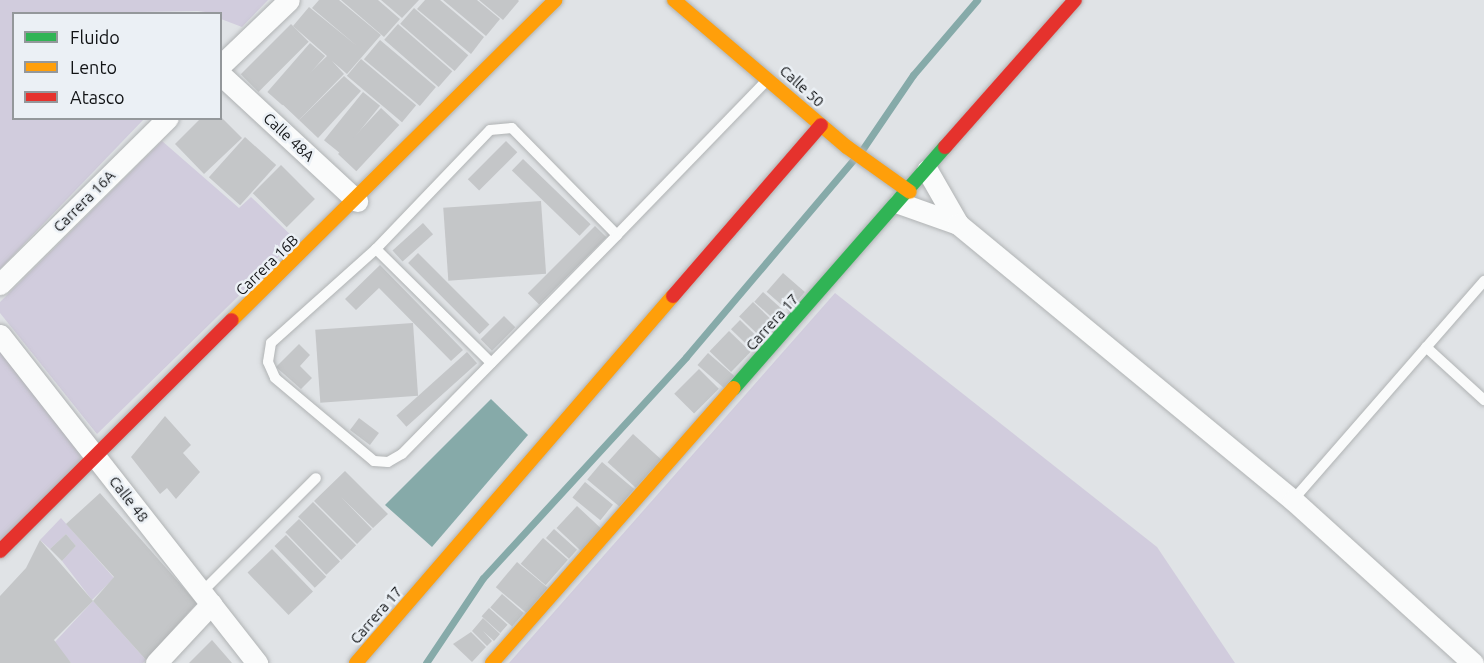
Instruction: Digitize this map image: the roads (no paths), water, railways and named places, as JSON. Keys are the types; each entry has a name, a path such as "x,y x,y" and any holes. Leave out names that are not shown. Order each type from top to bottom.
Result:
{"street":[{"path":"222,64 289,0"},
{"name":"Carrera 16B","path":"0,551 93,454 357,201 555,0"},
{"name":"Calle 50","path":"674,0 769,78 905,197"},
{"name":"Carrera 17","path":"492,663 905,197 1075,0"},
{"name":"Calle 48A","path":"222,76 357,201"},
{"name":"Carrera 16A","path":"0,284 166,120"},
{"name":"Carrera 17","path":"356,663 821,125"},
{"path":"927,170 958,224"},
{"path":"905,197 958,224 1293,500 1473,663"},
{"name":"Calle 48","path":"0,335 257,663"},
{"path":"156,663 206,598"}],"lane":[{"path":"617,236 512,128 502,126 490,130 376,249 271,343 268,362 275,378 374,461 388,462 491,363 617,236 769,78"},
{"path":"376,249 491,363"},
{"path":"1293,500 1484,280"},
{"path":"1426,347 1484,400"},
{"path":"206,598 316,478"}],"water":[{"path":"491,399 528,435 432,547 385,505"}],"waterway":[{"path":"862,150 913,75 977,0"},
{"path":"426,663 483,578 686,357 853,160"}]}
